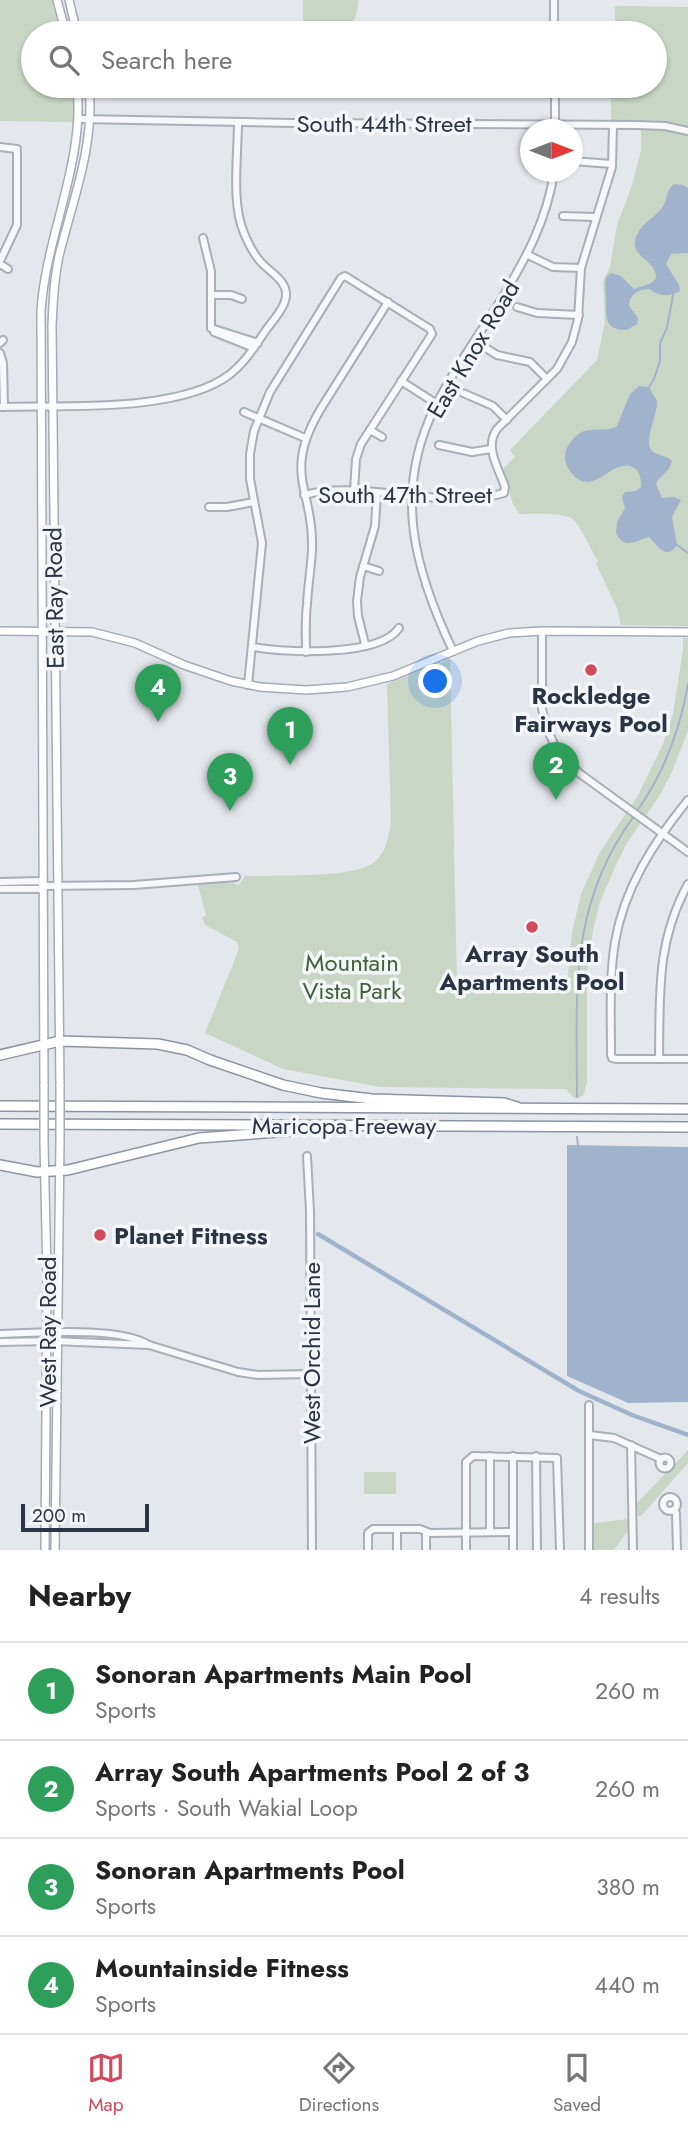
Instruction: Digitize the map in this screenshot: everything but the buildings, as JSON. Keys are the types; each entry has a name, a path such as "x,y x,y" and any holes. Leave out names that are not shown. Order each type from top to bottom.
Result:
{"highway":[{"path":"0,1055 60,1041 172,1046 283,1085 321,1093 372,1098 504,1103 525,1110"},
{"name":"Maricopa Freeway","path":"0,1106 688,1109"},
{"name":"Maricopa Freeway","path":"0,1124 688,1127"},
{"path":"0,1165 44,1172 60,1171 216,1135 382,1126"}],"main road":[{"path":"57,0 63,21"},
{"path":"69,0 74,21"},
{"name":"East Ray Road","path":"60,1115 60,1041 51,886 43,631 41,311 44,278 73,159 80,119 79,98"},
{"name":"East Ray Road","path":"44,1115 44,1044 51,886 54,631 52,319 58,260 85,160 90,119 89,98"},
{"path":"0,631 89,632 135,643 192,668 248,685 294,690 347,687 393,676 494,636 542,631 688,632"},
{"name":"West Ray Road","path":"44,1115 47,1337 45,1550"},
{"name":"West Ray Road","path":"55,1550 60,1115"}],"street":[{"path":"554,0 554,21"},
{"path":"555,98 555,119"},
{"name":"South 44th Street","path":"80,119 520,126"},
{"path":"0,353 4,363 2,407 118,405 196,391 230,374 256,346 283,305 286,295 283,283 254,253 242,228 238,205 238,122"},
{"path":"439,444 472,452 491,449 494,433 547,379 569,352 579,315 580,268 612,164 613,125"},
{"name":"South 44th Street","path":"583,126 665,126 688,131"},
{"path":"0,147 17,149 18,218 13,238 0,262 8,269"},
{"path":"583,162 612,164"},
{"name":"East Knox Road","path":"453,651 420,572 413,533 412,495 419,452 437,404 528,255 547,209 552,182"},
{"path":"563,216 595,217"},
{"path":"203,238 211,271 211,328 256,346"},
{"path":"528,255 553,267 580,268"},
{"path":"248,685 262,543 250,479 250,454 258,417 270,392 341,278 345,276 430,329 432,334 370,429 357,454 354,491"},
{"path":"211,295 231,295 242,299"},
{"path":"306,652 306,607 312,533 300,475 305,438 388,302"},
{"path":"517,307 537,313 579,315"},
{"path":"475,341 497,355 530,362 547,379"},
{"path":"401,381 437,404"},
{"path":"463,393 492,406 507,419"},
{"path":"244,412 305,438"},
{"path":"370,429 382,437"},
{"name":"South 47th Street","path":"304,495 354,491 476,499 505,492 491,449"},
{"path":"365,645 357,605 363,566 374,532 377,493"},
{"path":"209,507 254,502"},
{"path":"363,566 379,571"},
{"path":"252,647 306,652 342,649 389,637 399,628"},
{"path":"542,631 542,709 556,748 579,773 688,852"},
{"path":"688,800 662,835 634,881 618,927 611,981 612,1058 688,1059"},
{"path":"0,889 134,885 236,877"},
{"path":"0,882 39,881 51,886"},
{"path":"659,1059 663,948 671,920 688,884"},
{"name":"West Orchid Lane","path":"307,1156 312,1550"},
{"path":"0,1334 149,1345 238,1372 258,1375 311,1374"},
{"path":"0,1342 47,1337"},
{"path":"589,1405 589,1550"},
{"path":"589,1435 614,1438 662,1459"},
{"path":"631,1445 633,1550"},
{"path":"490,1456 490,1532"},
{"path":"513,1456 513,1550"},
{"path":"536,1456 537,1550"},
{"path":"466,1550 466,1462 470,1457 536,1456 557,1458 560,1550"},
{"path":"673,1510 676,1513 677,1550"},
{"path":"368,1550 370,1530 420,1530 426,1533 513,1532"},
{"path":"397,1530 397,1550"},
{"path":"426,1533 426,1550"}],"green space":[{"path":"0,0 54,0 59,21 21,21 21,98 74,98 75,122 0,121"},
{"path":"303,0 358,0 354,21 303,21"},
{"path":"615,6 688,7 688,626 621,625 617,608 596,564 598,561 578,525 571,518 560,515 519,514 513,504 503,469 515,457 510,450 597,360 605,322 603,281 610,267 617,225 641,151 641,125 611,125 611,98 667,98 667,21 615,21"},
{"name":"Mountain Vista Park","path":"683,638 688,638 688,731 660,795 627,843 617,863 600,902 593,930 587,972 587,1084 583,1095 574,1098 566,1089 380,1087 283,1069 205,1033 239,949 237,942 205,925 202,917 206,916 198,885 226,881 239,885 245,876 344,872 375,862 385,847 391,823 387,684 450,659 457,983 462,987 567,987 572,933 581,894 600,852 637,797 663,744 673,714"},
{"path":"688,1450 688,1463 641,1516 638,1516 636,1504"},
{"path":"364,1472 396,1472 396,1494 364,1494"},
{"path":"628,1519 629,1529 614,1550 594,1550 594,1523"}],"water":[{"path":"674,184 688,188 688,253 671,254 666,264 680,291 668,295 657,294 649,289 635,293 629,306 638,318 637,324 627,330 614,328 607,317 606,277 611,273 621,276 634,289 651,283 656,278 653,267 635,247 636,236 662,208 669,189"},
{"path":"639,386 649,387 657,401 650,447 654,453 672,461 669,469 656,484 662,498 674,497 681,500 672,517 677,545 669,552 662,550 649,537 627,543 616,533 617,522 625,508 622,497 625,492 636,491 641,487 636,469 621,466 600,478 585,482 570,471 565,461 567,447 580,433 617,426 630,394"},
{"path":"567,1145 688,1147 688,1402 628,1403 567,1376"}],"waterway":[{"path":"649,387 660,361 660,343 667,328 673,295"},
{"path":"676,544 688,553"},
{"path":"637,811 647,797 670,750 688,684"},
{"path":"577,1097 578,986 587,917 597,883 634,816"},
{"path":"577,1137 578,1147"},
{"path":"318,1234 579,1391 632,1415 688,1435"}],"place":[{"name":"Rockledge Fairways Pool","path":"591,670"},
{"name":"Mountainside Fitness","path":"158,722"},
{"name":"Sonoran Apartments Main Pool","path":"290,765"},
{"name":"Array South Apartments Pool 2 of 3","path":"556,800"},
{"name":"Sonoran Apartments Pool","path":"230,811"},
{"name":"Array South Apartments Pool","path":"532,927"},
{"name":"Planet Fitness","path":"100,1235"}]}
